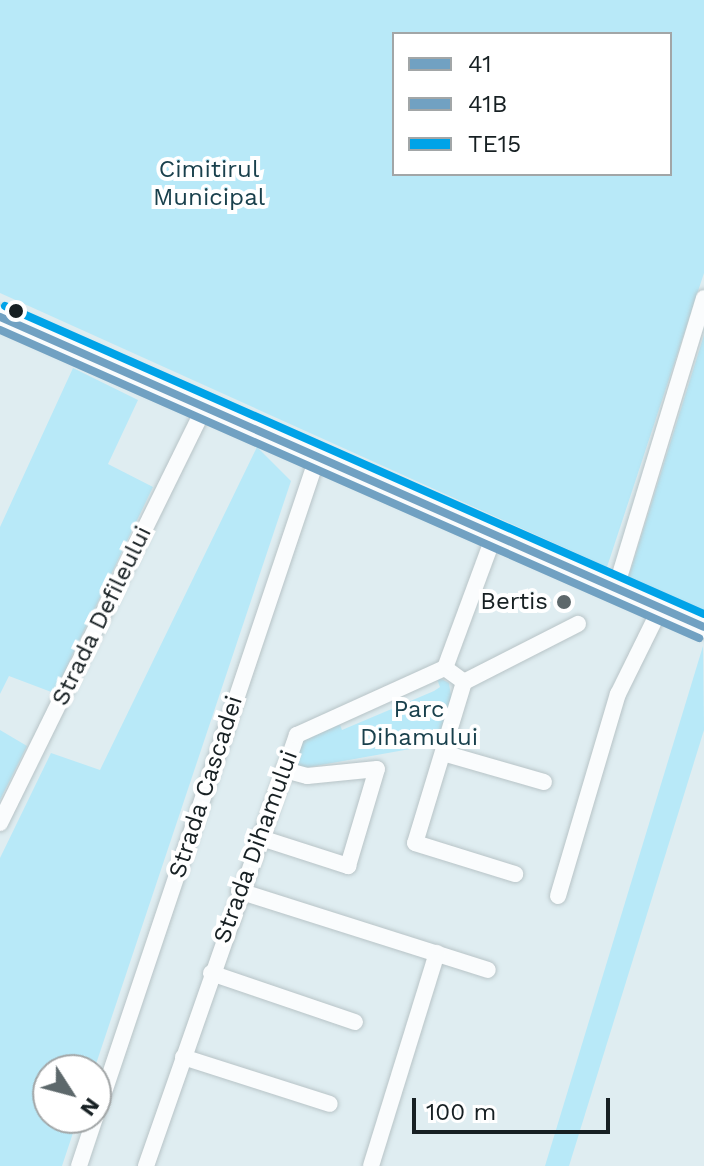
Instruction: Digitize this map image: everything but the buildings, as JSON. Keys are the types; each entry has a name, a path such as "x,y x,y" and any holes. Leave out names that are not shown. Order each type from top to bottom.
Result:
{"street":[{"path":"615,591 704,298"},
{"path":"0,317 493,538 704,627"},
{"name":"Strada Defileului","path":"0,823 204,408"},
{"name":"Strada Cascadei","path":"112,1069 317,458"},
{"path":"464,682 445,668 493,538"},
{"path":"558,896 618,694 660,609"},
{"path":"515,874 415,843 464,682 578,624"},
{"name":"Strada Dihamului","path":"146,1166 258,837 284,770 306,725 445,668"},
{"path":"443,753 544,782"},
{"path":"258,837 348,866 377,769 307,776 284,770"},
{"path":"239,891 488,970"},
{"path":"371,1166 437,953"},
{"name":"Strada Dihamului","path":"211,973 355,1022"},
{"path":"183,1057 330,1104"},
{"name":"Strada Cascadei","path":"79,1166 90,1134"}],"green space":[{"name":"Cimitirul Municipal","path":"0,0 704,0 704,273 607,567 0,293"},
{"path":"704,335 704,610 627,582"},
{"path":"73,368 138,400 108,464 153,487 54,693 9,676 0,694 0,527"},
{"path":"257,447 291,481 99,1054 32,1054 32,1134 73,1134 62,1166 0,1166 0,858 51,753 100,770"},
{"path":"703,646 704,730 569,1166 545,1166"},
{"name":"Parc Dihamului","path":"436,676 449,683 452,703 438,744 293,770 307,729 337,717 342,730 434,691 440,687"},
{"path":"0,730 27,746 0,800"}],"transit line":[{"name":"TE15","path":"5,306 704,614"},
{"name":"41","path":"0,317 704,627"},
{"name":"41B","path":"0,330 699,638"}],"place":[{"name":"Bertis","path":"564,602"}]}
